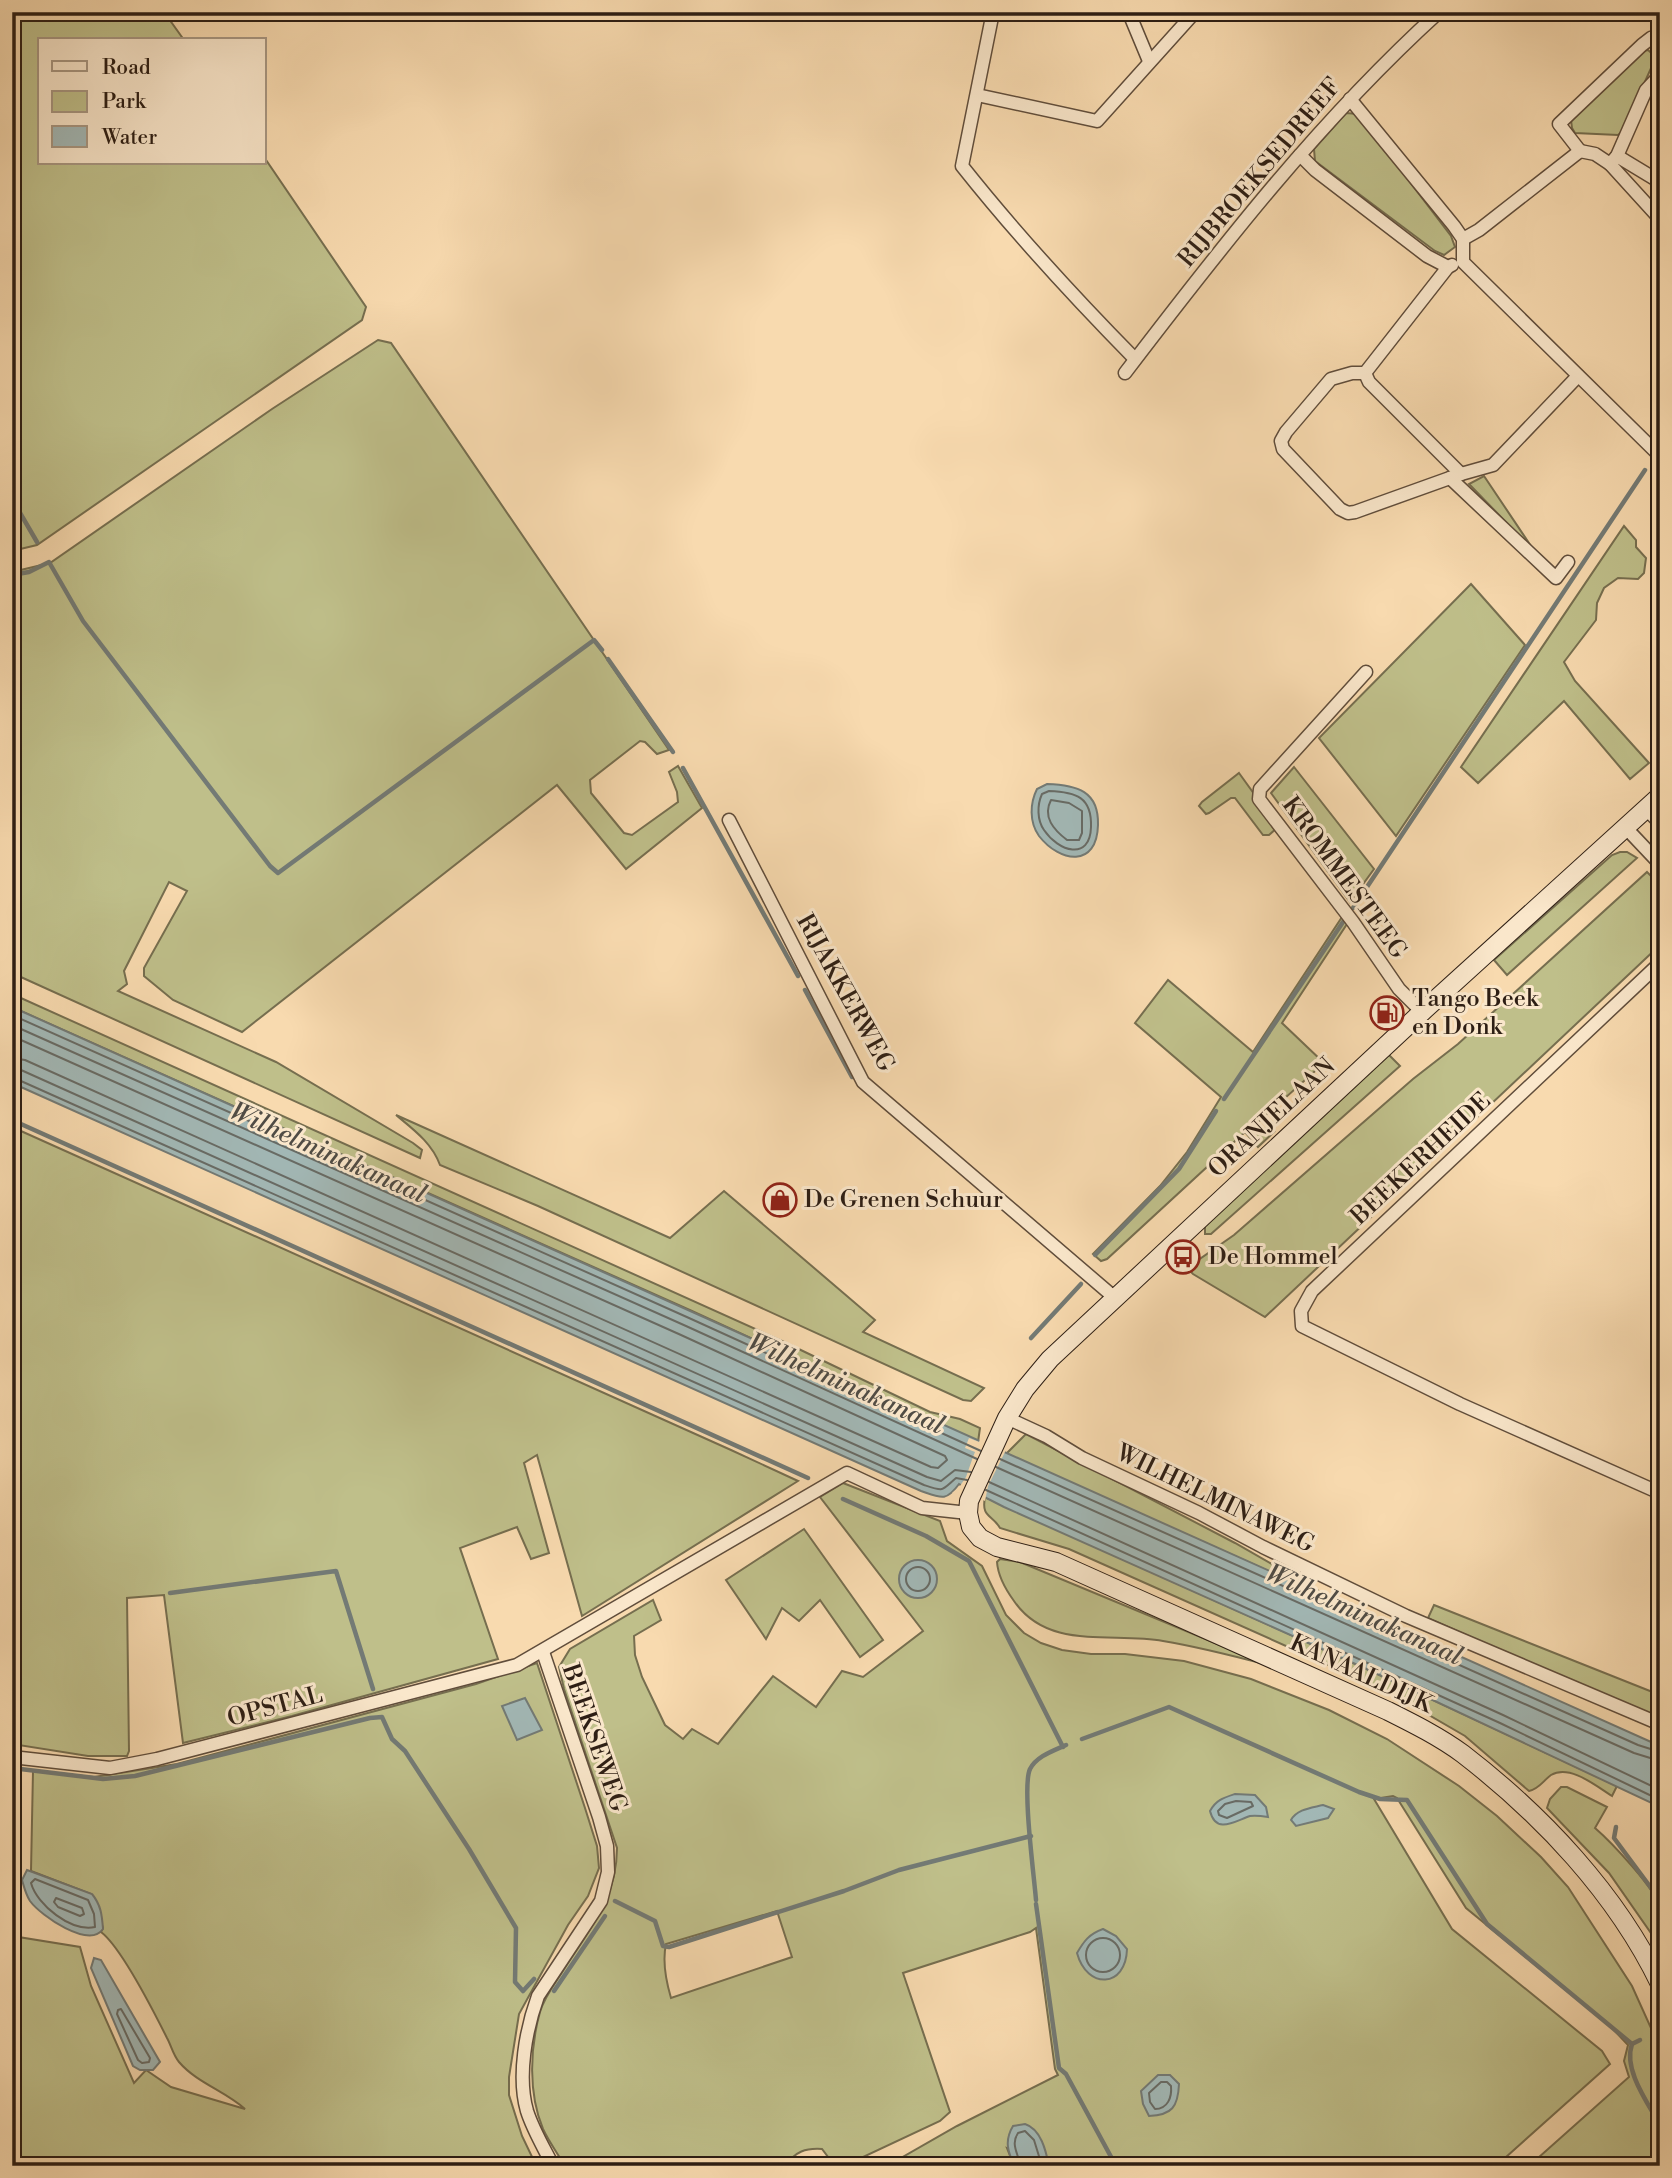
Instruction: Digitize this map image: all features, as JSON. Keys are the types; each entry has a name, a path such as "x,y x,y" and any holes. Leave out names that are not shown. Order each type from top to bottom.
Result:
{"main road":[{"name":"ORANJELAAN","path":"968,1507 1007,1418 1025,1389 1050,1359 1422,1012 1660,796"},
{"name":"KANAALDIJK","path":"968,1507 971,1527 980,1538 997,1548 1056,1562 1376,1706 1429,1732 1462,1753 1529,1810 1578,1861 1630,1930 1660,1984"}],"street":[{"path":"993,12 962,166 1067,289 1135,359"},
{"path":"1125,12 1129,13 1149,61"},
{"path":"977,95 1097,121 1195,12"},
{"name":"RIJBROEKSEDREEF","path":"1125,373 1228,238 1300,155 1350,99 1439,12"},
{"path":"1660,45 1651,38 1642,45 1559,124 1580,151 1614,160 1660,182"},
{"path":"1614,160 1646,90 1660,75"},
{"path":"1350,99 1463,239 1463,262 1660,456"},
{"path":"1463,239 1479,230 1580,151"},
{"path":"1300,155 1315,170 1427,256 1448,267"},
{"path":"1614,160 1660,219"},
{"path":"1365,373 1448,267 1463,262"},
{"path":"1365,373 1352,373 1331,379 1281,441 1283,449 1340,509 1348,513 1493,465 1578,376"},
{"path":"1365,373 1369,382 1456,476 1556,578 1568,562"},
{"name":"KROMMESTEEG","path":"1366,672 1261,789 1259,799 1353,922 1399,989 1422,1012"},
{"path":"1646,809 1660,823"},
{"name":"RIJAKKERWEG","path":"729,820 863,1082 1115,1298"},
{"path":"1626,828 1660,864"},
{"name":"BEEKERHEIDE","path":"1660,963 1312,1291 1301,1311 1302,1326 1460,1404 1660,1493"},
{"name":"WILHELMINAWEG","path":"1007,1418 1046,1436 1082,1458 1406,1616 1660,1724"},
{"name":"BEEKSEWEG","path":"553,2166 537,2137 527,2109 524,2073 532,2012 538,1996 601,1901 608,1872 607,1846 599,1817 543,1652 847,1473 922,1508 968,1507"},
{"name":"OPSTAL","path":"12,1757 110,1768 157,1759 517,1665 543,1652"}],"green space":[{"path":"12,12 164,12 183,38 38,38 38,164 266,164 266,160 366,307 362,320 37,545 12,551"},
{"path":"1648,50 1656,57 1623,131 1618,135 1575,133 1571,120 1643,51"},
{"path":"1346,113 1358,114 1451,236 1455,247 1444,255 1435,251 1315,161 1314,149"},
{"path":"378,340 391,343 669,750 657,754 645,742 640,741 590,780 591,793 624,833 632,835 678,802 669,772 678,766 702,808 626,869 557,785 242,1032 173,1000 144,976 144,968 187,891 169,882 124,971 127,984 118,991 276,1062 413,1143 422,1150 420,1158 12,973 12,572 50,563 272,409"},
{"path":"1484,476 1535,552 1469,484"},
{"path":"1624,526 1646,558 1644,573 1638,579 1618,578 1604,588 1597,603 1596,620 1564,662 1575,681 1649,763 1630,779 1564,701 1478,783 1461,767"},
{"path":"1471,584 1525,645 1396,836 1319,738"},
{"path":"1294,767 1374,869 1350,902 1271,793"},
{"path":"1239,773 1278,827 1269,835 1263,835 1235,798 1206,814 1199,806"},
{"path":"1627,852 1637,858 1507,975 1494,960 1612,855"},
{"path":"1647,872 1660,885 1660,945 1265,1317 1187,1268 1234,1235 1413,1079 1458,1044"},
{"path":"1342,917 1347,924 1282,1023 1324,1063 1255,1125 1274,1132 1258,1147 1245,1132 1107,1259 1101,1261 1093,1254 1160,1186 1187,1152 1221,1097 1135,1023 1168,980 1253,1052"},
{"path":"12,994 782,1341 930,1412 960,1419 980,1428 978,1442 12,1007"},
{"path":"1388,1054 1400,1066 1211,1234 1205,1234 1205,1224"},
{"path":"396,1115 670,1238 724,1191 875,1320 863,1332 984,1388 971,1401 963,1400 538,1206 440,1165 427,1143"},
{"path":"12,1127 798,1481 582,1616 537,1455 524,1463 549,1553 531,1559 517,1527 460,1548 498,1659 183,1743 164,1595 127,1598 127,1756 88,1756 12,1744"},
{"path":"1026,1434 1235,1543 1340,1603 1006,1454"},
{"path":"843,1483 940,1521 947,1541 982,1566 1006,1615 1024,1633 1041,1643 1062,1650 1091,1654 1125,1654 1184,1661 1251,1679 1329,1710 1387,1739 1459,1786 1497,1816 1541,1857 1568,1887 1632,1986 1660,2048 1660,2166 1529,2166 1629,2077 1624,2061 1628,2045 1611,2027 1466,1908 1397,1798 1393,1796 1374,1799 1452,1929 1602,2051 1610,2064 1496,2166 1049,2166 1007,2148 1014,2166 887,2166 957,2126 1058,2075 1036,1928 903,1973 950,2112 940,2121 844,2166 830,2166 822,2149 816,2149 797,2154 786,2166 565,2166 545,2134 538,2115 532,2070 534,2040 546,1997 606,1900 616,1867 617,1848 559,1667 570,1649 653,1600 661,1620 634,1636 635,1655 642,1677 665,1725 683,1739 692,1729 718,1744 773,1676 816,1707 842,1671 863,1677 923,1631 820,1497","holes":["777,1911 792,1957 671,1998 664,1958 666,1944"]},
{"path":"985,1497 1371,1671 1617,1786 1612,1796 1574,1774 1558,1772 1529,1791 1465,1736 1389,1692 1069,1549 1000,1528 986,1512"},
{"path":"804,1529 883,1640 860,1657 820,1600 799,1621 782,1608 766,1639 726,1580"},
{"path":"1000,1559 1020,1562 1268,1665 1163,1641 1082,1636 1044,1627 1028,1617 1008,1592 999,1573 997,1562"},
{"path":"1434,1605 1660,1695 1660,1701 1651,1718 1428,1618"},
{"path":"537,1663 597,1846 599,1868 588,1896 568,1925 519,2014 509,2077 509,2095 522,2136 534,2161 511,2160 478,2166 12,2166 12,1936 80,1947 91,1986 134,2083 146,2070 171,2087 245,2109 194,2076 177,2059 137,1981 101,1932 103,1928 91,1894 31,1871 33,1771 94,1777 177,1764 476,1684"},
{"path":"1561,1787 1567,1787 1607,1807 1595,1828 1632,1866 1657,1900 1661,1913 1660,1946 1609,1873 1547,1808 1550,1799"}],"water":[{"path":"1047,784 1077,788 1095,804 1098,825 1096,839 1091,849 1084,854 1076,857 1057,852 1036,831 1032,819 1033,800 1037,789"},
{"name":"Wilhelminakanaal","path":"12,1007 1660,1746 1660,1807 1371,1671 1004,1507 959,1484 943,1497 921,1491 12,1083"},
{"path":"918,1560 931,1566 937,1579 931,1592 918,1598 905,1592 899,1579 905,1566"},
{"path":"525,1698 542,1730 517,1740 502,1706"},
{"path":"1235,1794 1255,1795 1266,1807 1268,1817 1252,1816 1227,1824 1217,1823 1210,1811 1212,1807 1220,1800"},
{"path":"1323,1805 1334,1809 1328,1818 1296,1826 1291,1820 1301,1811"},
{"path":"27,1870 92,1894 100,1910 103,1929 96,1934 77,1933 44,1915 26,1894 22,1880"},
{"path":"1103,1929 1116,1936 1127,1949 1120,1971 1105,1980 1089,1973 1077,1953 1087,1938"},
{"path":"94,1958 101,1960 160,2062 153,2070 140,2070 133,2066 91,1968"},
{"path":"1158,2075 1170,2075 1179,2084 1177,2099 1168,2112 1149,2116 1141,2091"},
{"path":"1025,2124 1039,2136 1049,2166 1014,2166 1009,2151 1009,2136 1013,2126"}],"pier":[{"path":"969,1438 979,1442 980,1439 1006,1450 988,1486 985,1501 960,1489 956,1495 952,1493 966,1477 975,1452 965,1448"}],"waterway":[{"path":"1353,908 1645,470"},
{"path":"12,499 37,542"},
{"path":"12,575 29,572 49,562 83,621 278,873 594,640 602,650"},
{"path":"608,659 673,752"},
{"path":"683,768 798,976"},
{"path":"1224,1099 1343,922"},
{"path":"805,990 852,1077"},
{"path":"1095,1255 1179,1169 1216,1111"},
{"path":"12,1120 808,1478"},
{"path":"1031,1338 1081,1284"},
{"path":"843,1499 926,1536 969,1561 1063,1747"},
{"path":"170,1593 336,1571 373,1689"},
{"path":"1082,1739 1169,1707 1359,1792 1380,1799 1407,1800 1487,1924 1632,2044"},
{"path":"12,1768 103,1779 135,1776 382,1717 392,1739 405,1751 469,1849 516,1928 515,1982 523,1991 534,1979"},
{"path":"1036,1900 1028,1811 1028,1778 1030,1769 1037,1761 1066,1745"},
{"path":"1616,1827 1614,1838 1660,1900"},
{"path":"615,1901 655,1921 663,1946 669,1947 844,1891 899,1870 1031,1836"},
{"path":"1036,1904 1059,2068 1066,2074 1116,2166"},
{"path":"554,1991 605,1916"},
{"path":"1640,2040 1632,2044 1631,2065 1638,2086 1660,2125"}],"place":[{"name":"Tango Beek en Donk","path":"1387,1013"},
{"name":"De Grenen Schuur","path":"780,1200"},
{"name":"De Hommel","path":"1183,1257"}]}
